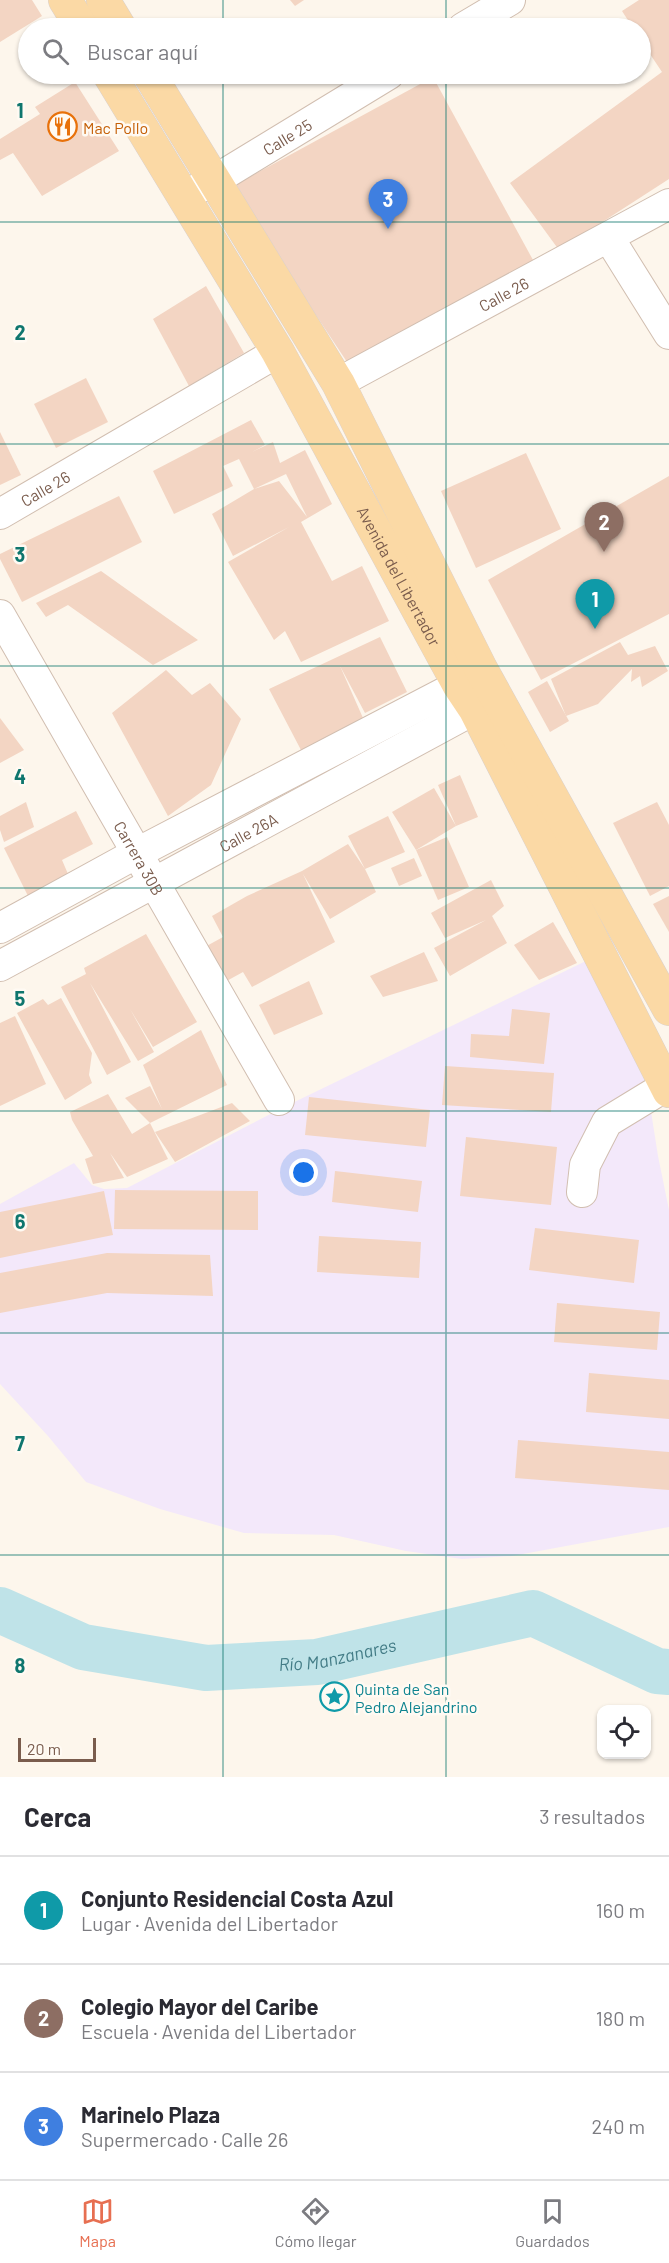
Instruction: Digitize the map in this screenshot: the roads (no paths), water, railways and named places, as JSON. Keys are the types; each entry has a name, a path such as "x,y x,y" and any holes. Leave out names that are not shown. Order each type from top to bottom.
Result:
{"main road":[{"path":"65,0 76,18"},
{"path":"103,0 114,18"},
{"name":"Avenida del Libertador","path":"115,84 278,352 669,1009"},
{"name":"Avenida del Libertador","path":"155,84 338,383 477,688 668,1089"}],"street":[{"path":"480,18 510,0"},
{"name":"Calle 25","path":"183,196 215,180 373,84"},
{"name":"Calle 26","path":"338,383 669,204"},
{"path":"609,238 669,334"},
{"name":"Calle 26","path":"0,514 278,352"},
{"name":"Carrera 30B","path":"0,615 279,1100"},
{"name":"Calle 26A","path":"0,928 137,853 477,688"},
{"name":"Calle 26A","path":"0,966 154,882 477,688"},
{"path":"582,1192 585,1165 607,1122 668,1089"}],"waterway":[{"name":"Río Manzanares","path":"0,1610 83,1647 206,1668 317,1662 533,1613 657,1671 669,1672"}],"place":[{"name":"Mac Pollo","path":"62,127"},
{"name":"Marinelo Plaza","path":"388,229"},
{"name":"Colegio Mayor del Caribe","path":"604,552"},
{"name":"Conjunto Residencial Costa Azul","path":"595,629"},
{"name":"Quinta de San Pedro Alejandrino","path":"334,1697"}]}
